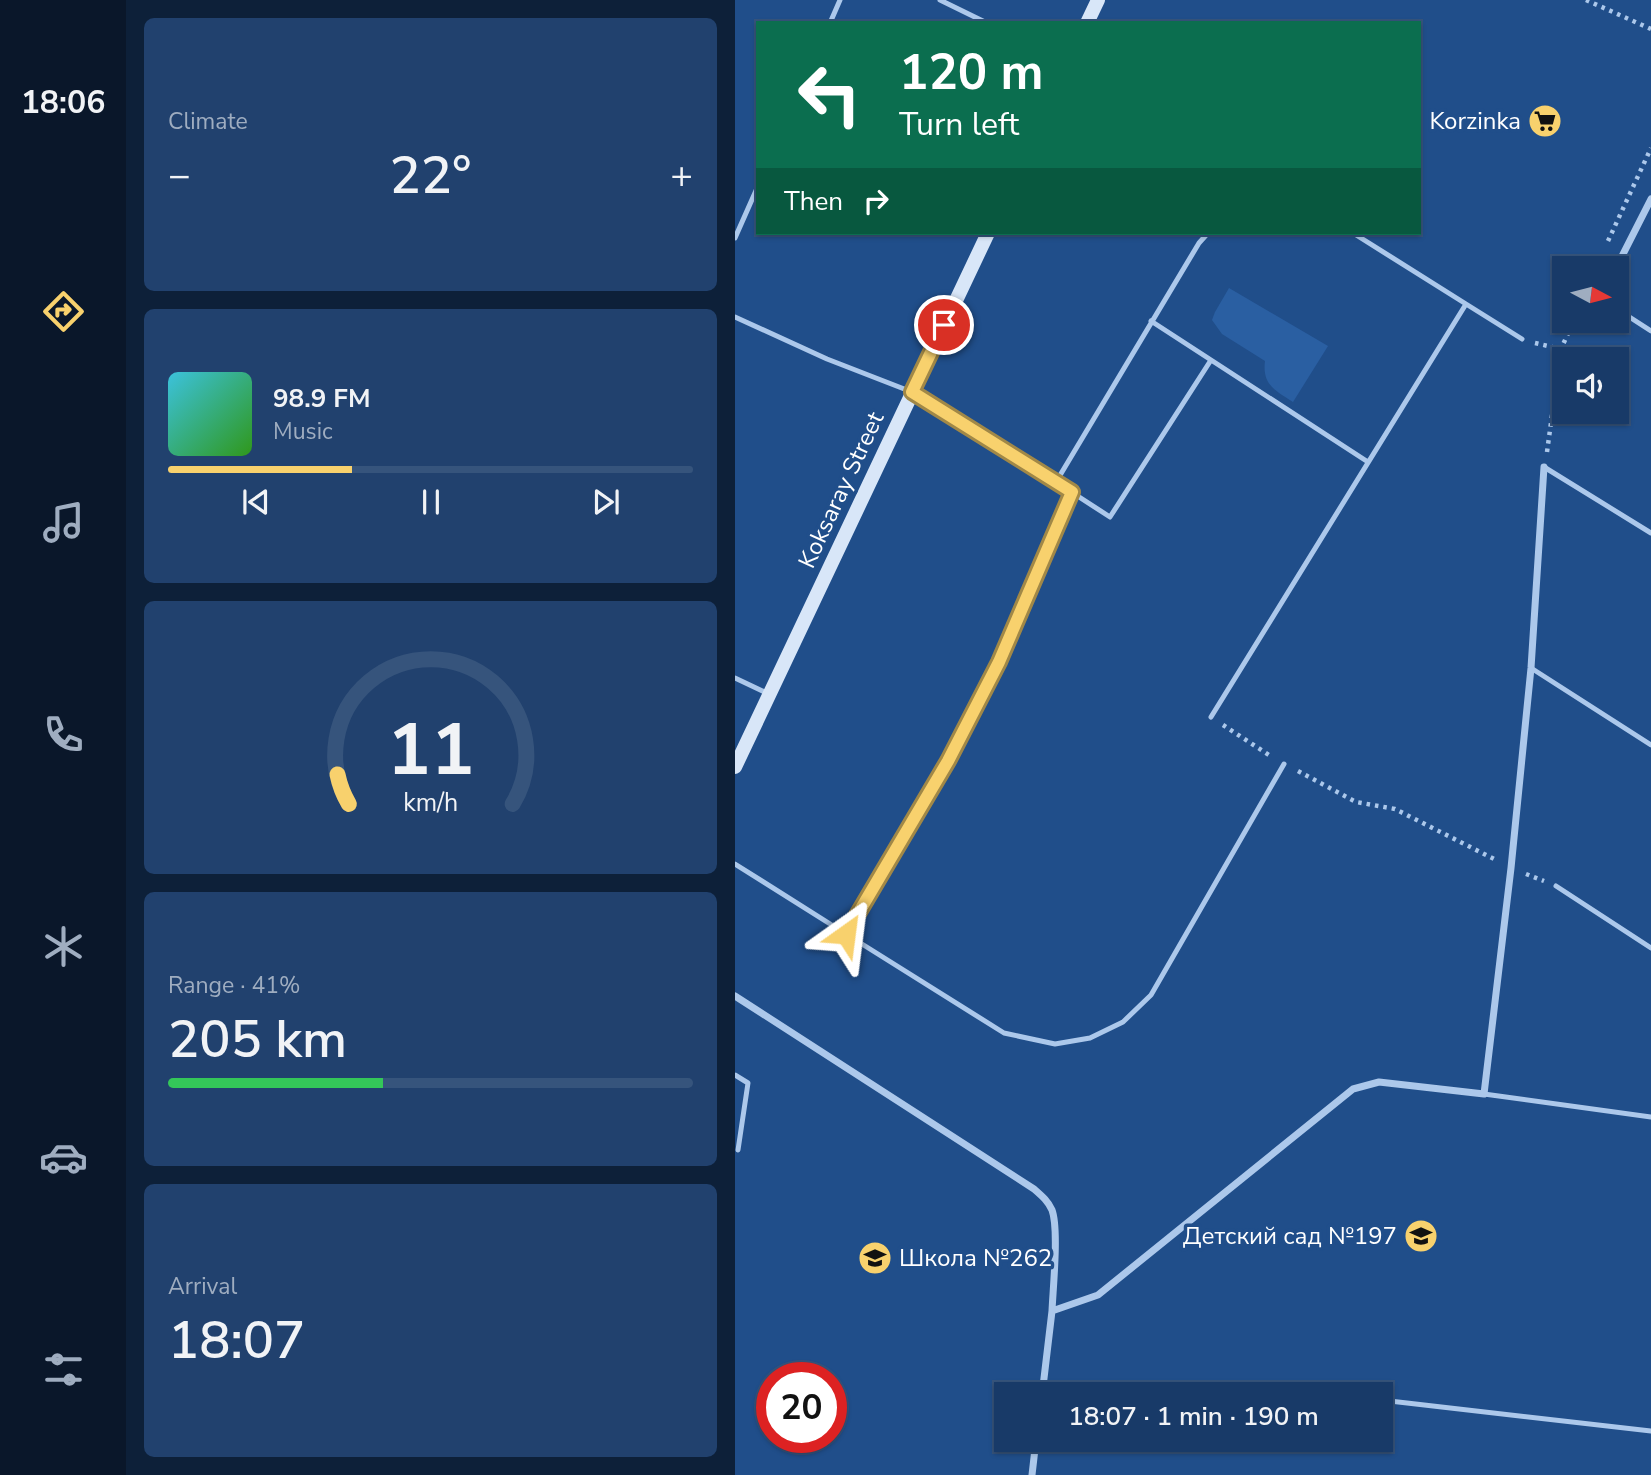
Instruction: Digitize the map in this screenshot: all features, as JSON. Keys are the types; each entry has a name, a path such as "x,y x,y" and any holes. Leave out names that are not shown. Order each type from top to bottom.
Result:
{"street":[{"path":"1088,21 1098,0"},
{"path":"1622,256 1651,199"},
{"name":"Koksaray Street","path":"735,766 987,235"},
{"path":"1052,1311 1098,1295 1353,1089 1379,1082 1484,1094 1531,668 1544,467"},
{"path":"735,996 1034,1189 1045,1199 1053,1213 1055,1235 1052,1311 1044,1382"},
{"path":"1032,1475 1035,1452"}],"lane":[{"path":"831,21 840,0"},
{"path":"940,0 983,21"},
{"path":"735,238 756,191"},
{"path":"1056,482 1151,321 1206,235"},
{"path":"1356,235 1522,340"},
{"path":"1211,718 1466,304"},
{"path":"735,317 827,359 912,392 1110,517 1211,360"},
{"path":"1629,317 1651,331"},
{"path":"1151,321 1368,462"},
{"path":"1544,467 1651,533"},
{"path":"846,934 948,761 999,662 1072,492"},
{"path":"1531,668 1651,745"},
{"path":"735,678 769,694"},
{"path":"735,864 1004,1033 1055,1044 1090,1038 1123,1022 1151,995 1284,764"},
{"path":"1556,886 1651,948"},
{"path":"735,1075 748,1083 739,1150"},
{"path":"1484,1094 1651,1117"},
{"path":"1393,1401 1651,1431"}],"path":[{"path":"1586,0 1651,29"},
{"path":"1606,245 1651,148"},
{"path":"1522,340 1552,347"},
{"path":"1544,467 1552,411"},
{"path":"1211,718 1284,764 1356,802 1395,809 1511,868 1556,886"}],"shaded area":[{"path":"1229,288 1328,346 1293,402 1271,386 1266,376 1265,361 1222,334 1212,320"}],"place":[{"name":"Korzinka","path":"1545,121"},
{"name":"Детский сад №197","path":"1421,1236"},
{"name":"Школа №262","path":"875,1258"}],"route":[{"path":"846,934 948,761 999,662 1072,492 912,392 944,325"}]}
